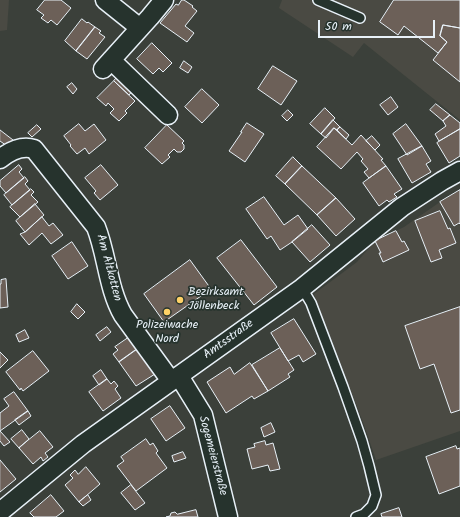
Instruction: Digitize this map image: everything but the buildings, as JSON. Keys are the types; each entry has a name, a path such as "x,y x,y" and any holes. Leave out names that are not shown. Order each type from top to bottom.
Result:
{"street":[{"path":"105,0 140,28"},
{"path":"164,0 107,64 168,115"},
{"name":"Am Altkotten","path":"0,159 22,147 28,147 34,150 96,227 100,236 113,291 122,315 175,379"},
{"name":"Amtsstraße","path":"0,512 83,444 302,288 402,206 460,171"},
{"name":"Sogemeierstraße","path":"175,379 203,415 228,517"}],"lane":[{"path":"318,0 360,18"},
{"path":"302,288 311,303 343,387 362,441 376,495 372,506 364,514 356,517"}],"shaded area":[{"path":"0,0 9,0 7,30 0,31"},
{"path":"282,0 460,0 460,120 364,43 353,57 279,8"},
{"path":"460,190 460,431 376,460 314,294 357,262 375,241 404,227"}],"place":[{"name":"Bezirksamt Jöllenbeck","path":"180,300"},
{"name":"Polizeiwache Nord","path":"167,312"}]}
